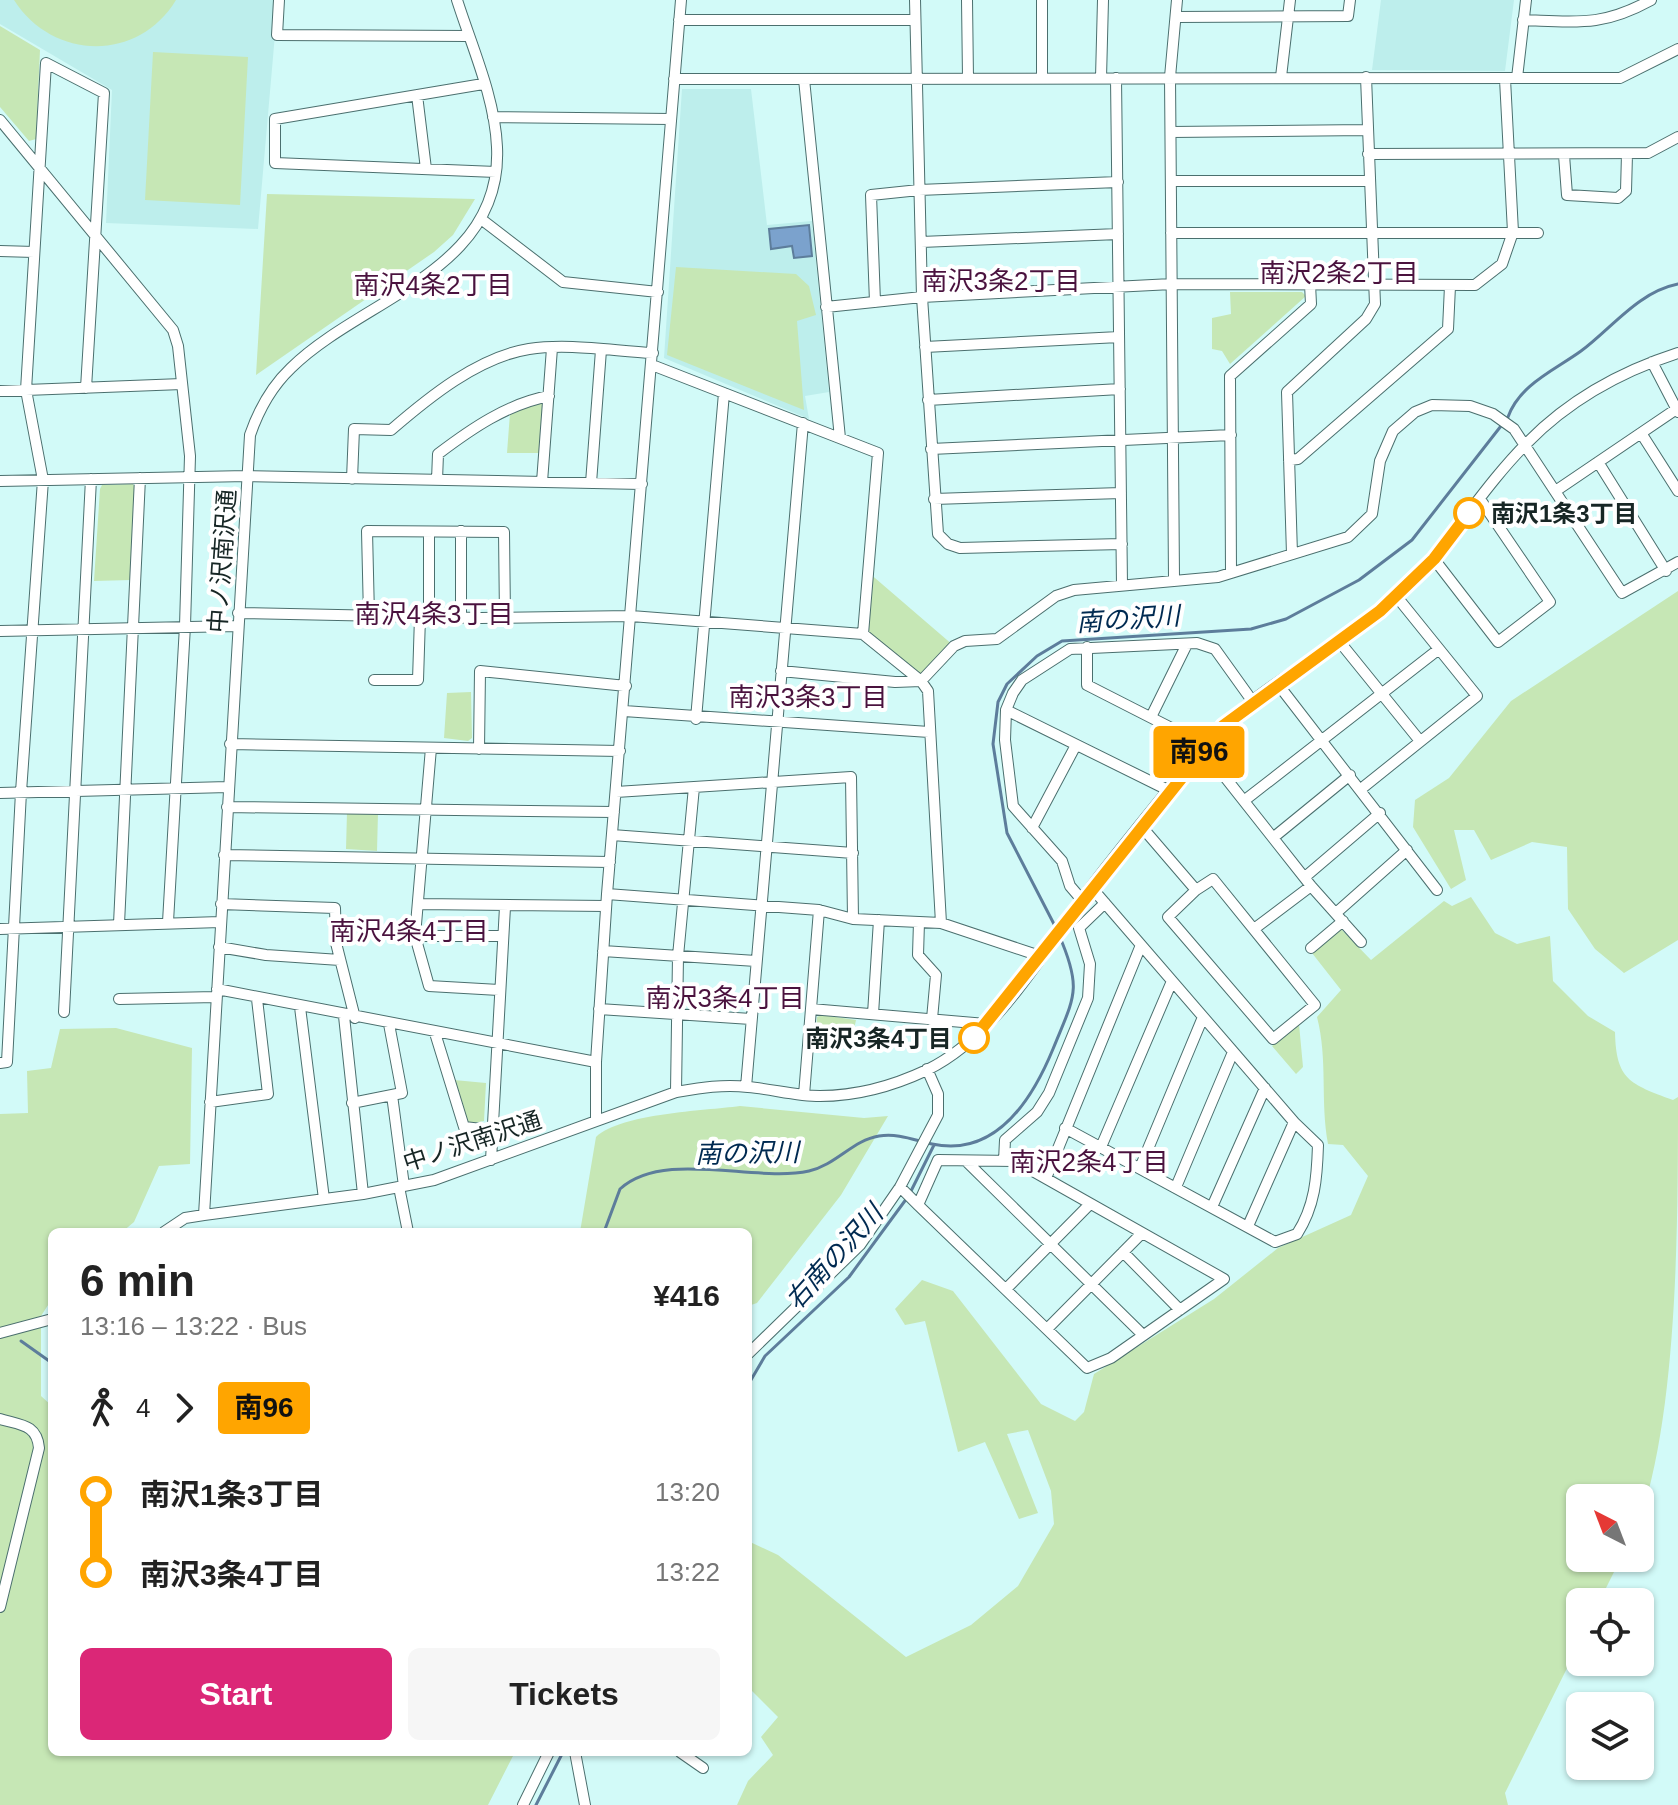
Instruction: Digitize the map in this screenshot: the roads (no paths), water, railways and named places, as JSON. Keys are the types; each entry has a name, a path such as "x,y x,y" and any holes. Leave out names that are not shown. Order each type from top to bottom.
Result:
{"street":[{"path":"279,0 277,35 468,36"},
{"name":"中ノ沢南沢通","path":"457,0 493,117 496,172 481,219 466,241 439,266 314,349 284,375 259,410 250,435 204,1215 401,1186 491,1160 676,1092 711,1086 804,1095 856,1094 891,1085 927,1069 974,1038 986,1024 1202,748 1277,683 1397,597 1434,559 1526,443 1579,400 1652,362 1678,353"},
{"path":"596,1120 596,1062 606,906 681,0"},
{"path":"915,0 922,297 938,534 948,544 960,548 1122,544"},
{"path":"967,0 968,78"},
{"path":"1042,0 1042,78"},
{"path":"1101,78 1103,0"},
{"path":"1174,579 1170,77 1177,0"},
{"path":"1281,77 1290,0"},
{"path":"1176,17 1348,16 1350,0"},
{"path":"1517,78 1526,0"},
{"path":"1523,20 1597,22 1625,14 1651,0"},
{"path":"679,20 915,20"},
{"path":"674,79 1620,78 1678,49"},
{"path":"0,1063 7,1062 21,792 43,480 26,390 46,63 104,93 86,388"},
{"path":"1292,554 1287,392 1366,319 1375,304 1366,77"},
{"path":"1116,78 1122,585"},
{"path":"804,79 840,438"},
{"path":"826,307 922,297 1172,284 1467,287 1486,279 1502,264 1513,232 1505,79"},
{"path":"483,84 275,119 275,163 496,172"},
{"path":"417,95 426,169"},
{"path":"493,117 671,119"},
{"path":"0,120 173,330 182,384 190,478 168,922"},
{"path":"1171,132 1368,130"},
{"path":"1368,154 1648,153 1678,137"},
{"path":"1564,155 1567,195 1618,198 1626,191 1627,154"},
{"path":"1171,181 1369,181"},
{"path":"875,302 871,195 919,190 1118,182"},
{"path":"481,219 563,282 658,292"},
{"path":"1171,233 1538,233"},
{"path":"921,242 1118,234"},
{"path":"0,251 34,252"},
{"path":"1231,573 1230,376 1311,304 1310,284"},
{"path":"1289,460 1298,459 1448,329 1450,286"},
{"path":"925,347 1119,337"},
{"path":"352,479 354,429 391,430 416,408 493,361 527,350 552,348 653,353"},
{"path":"542,482 552,348"},
{"path":"591,483 601,350"},
{"path":"1557,490 1677,410 1652,362"},
{"path":"652,365 878,453 863,634"},
{"path":"0,391 182,384"},
{"path":"928,400 1120,389"},
{"path":"696,719 724,393"},
{"path":"437,480 438,454 463,434 510,409 549,396"},
{"path":"781,671 895,682 921,681 954,646 965,641 997,639 1056,596 1074,590 1231,573 1348,537 1364,525 1372,514 1385,445 1393,431 1415,412 1451,404 1493,414 1514,429 1622,593 1678,562"},
{"path":"746,1087 803,423"},
{"path":"1641,433 1678,491"},
{"path":"931,449 1231,435"},
{"path":"1598,462 1666,571"},
{"path":"0,481 247,476 642,484"},
{"path":"119,924 140,478"},
{"path":"64,1012 91,479"},
{"path":"934,499 1121,493"},
{"path":"1434,559 1498,642 1550,602 1480,499"},
{"path":"369,616 367,531 461,531 504,532 505,618"},
{"path":"461,531 461,618"},
{"path":"374,680 418,680 429,532"},
{"path":"1361,789 1477,696 1397,597"},
{"path":"238,613 461,618 631,616 863,634 921,681 928,691 941,923"},
{"path":"0,631 237,626"},
{"path":"1339,641 1420,741"},
{"path":"1151,717 1187,644"},
{"path":"1078,904 1062,861 1013,806 1005,740 1006,710 1022,680 1070,649 1187,644 1215,649 1253,702"},
{"path":"1087,647 1087,685 1151,717 1202,748 1308,882 1361,942"},
{"path":"1245,800 1439,649"},
{"path":"479,749 480,671 626,686"},
{"path":"1277,683 1437,890"},
{"path":"1006,710 1168,790"},
{"path":"624,711 696,719 929,732"},
{"path":"230,744 620,751"},
{"path":"1032,828 1076,745"},
{"path":"431,748 415,936 429,986 499,990"},
{"path":"1274,837 1350,775"},
{"path":"616,792 851,777 853,919"},
{"path":"0,793 228,787"},
{"path":"676,1092 678,956 694,787"},
{"path":"227,807 614,812"},
{"path":"1254,929 1380,813"},
{"path":"1141,826 1196,890"},
{"path":"612,835 765,849 853,853"},
{"path":"1311,948 1407,850"},
{"path":"224,855 610,862"},
{"path":"1213,879 1315,1005 1273,1039 1168,917 1196,890 1213,879"},
{"path":"1065,1128 1275,1242 1297,1234 1308,1216 1317,1179 1318,1145 1294,1122 1091,887"},
{"path":"607,894 819,910 853,919 941,923 1040,956"},
{"path":"1004,1161 1005,1140 1037,1112 1049,1093 1088,998 1090,964 1079,928 1105,903"},
{"path":"221,904 335,908 349,1017 352,1103 363,1194"},
{"path":"419,904 606,906"},
{"path":"491,1160 495,1044 505,907"},
{"path":"804,1095 819,910"},
{"path":"873,1014 879,920"},
{"path":"0,929 220,922"},
{"path":"919,922 918,955 936,975 932,1019"},
{"path":"415,936 503,936"},
{"path":"1046,1178 1141,945"},
{"path":"219,947 266,955 340,960"},
{"path":"603,951 756,961"},
{"path":"1101,1147 1172,981"},
{"path":"119,999 216,993 596,1062"},
{"path":"210,1102 268,1094 257,999"},
{"path":"300,1007 324,1199"},
{"path":"599,1009 751,1019"},
{"path":"811,1009 986,1024"},
{"path":"1140,1168 1203,1017"},
{"path":"352,1103 402,1093 389,1024"},
{"path":"435,1033 464,1127 491,1130"},
{"path":"1176,1187 1233,1052"},
{"path":"752,1350 860,1245 900,1187 918,1156 940,1104 927,1069"},
{"path":"1212,1207 1265,1088"},
{"path":"392,1095 407,1228"},
{"path":"1248,1226 1294,1122"},
{"path":"900,1187 918,1205 1006,1289 1087,1368 1111,1358 1224,1279 1015,1161 938,1160 918,1205"},
{"path":"966,1161 1143,1335"},
{"path":"1006,1289 1090,1204"},
{"path":"170,1228 185,1218 204,1215"},
{"path":"1047,1329 1142,1233"},
{"path":"1123,1252 1180,1310"},
{"path":"0,1333 48,1320"},
{"path":"0,1419 31,1428 38,1435 39,1448 0,1607"},
{"path":"523,1805 547,1756"},
{"path":"576,1756 585,1805"},
{"path":"686,1756 703,1768"}],"waterway":[{"name":"南の沢川","path":"1056,928 1007,833 993,744 998,702 1007,684 1037,656 1062,641 1251,629 1286,619 1359,580 1412,540 1508,417 1521,395 1581,351 1638,303 1678,284"},
{"name":"南の沢川","path":"605,1228 620,1189 639,1177 660,1171 685,1169 787,1174 819,1168 861,1142 879,1136 899,1136 955,1146 993,1134 1009,1121 1034,1087 1070,1005 1073,993 1071,969 1059,935"},
{"name":"右南の沢川","path":"911,1191 934,1145"},
{"name":"右南の沢川","path":"752,1378 765,1356 849,1277 907,1198"},
{"name":"南の沢川","path":"21,1341 48,1360"},
{"name":"右南の沢川","path":"536,1805 561,1756"}],"place":[{"name":"南沢1条3丁目","path":"1469,513"},
{"name":"南沢3条4丁目","path":"974,1038"}],"district":[{"name":"南沢2条2丁目","path":"1339,273"},
{"name":"南沢3条2丁目","path":"1001,281"},
{"name":"南沢4条2丁目","path":"433,285"},
{"name":"南沢4条3丁目","path":"434,614"},
{"name":"南沢3条3丁目","path":"808,697"},
{"name":"南沢4条4丁目","path":"409,931"},
{"name":"南沢3条4丁目","path":"725,998"},
{"name":"南沢2条4丁目","path":"1089,1162"}]}
